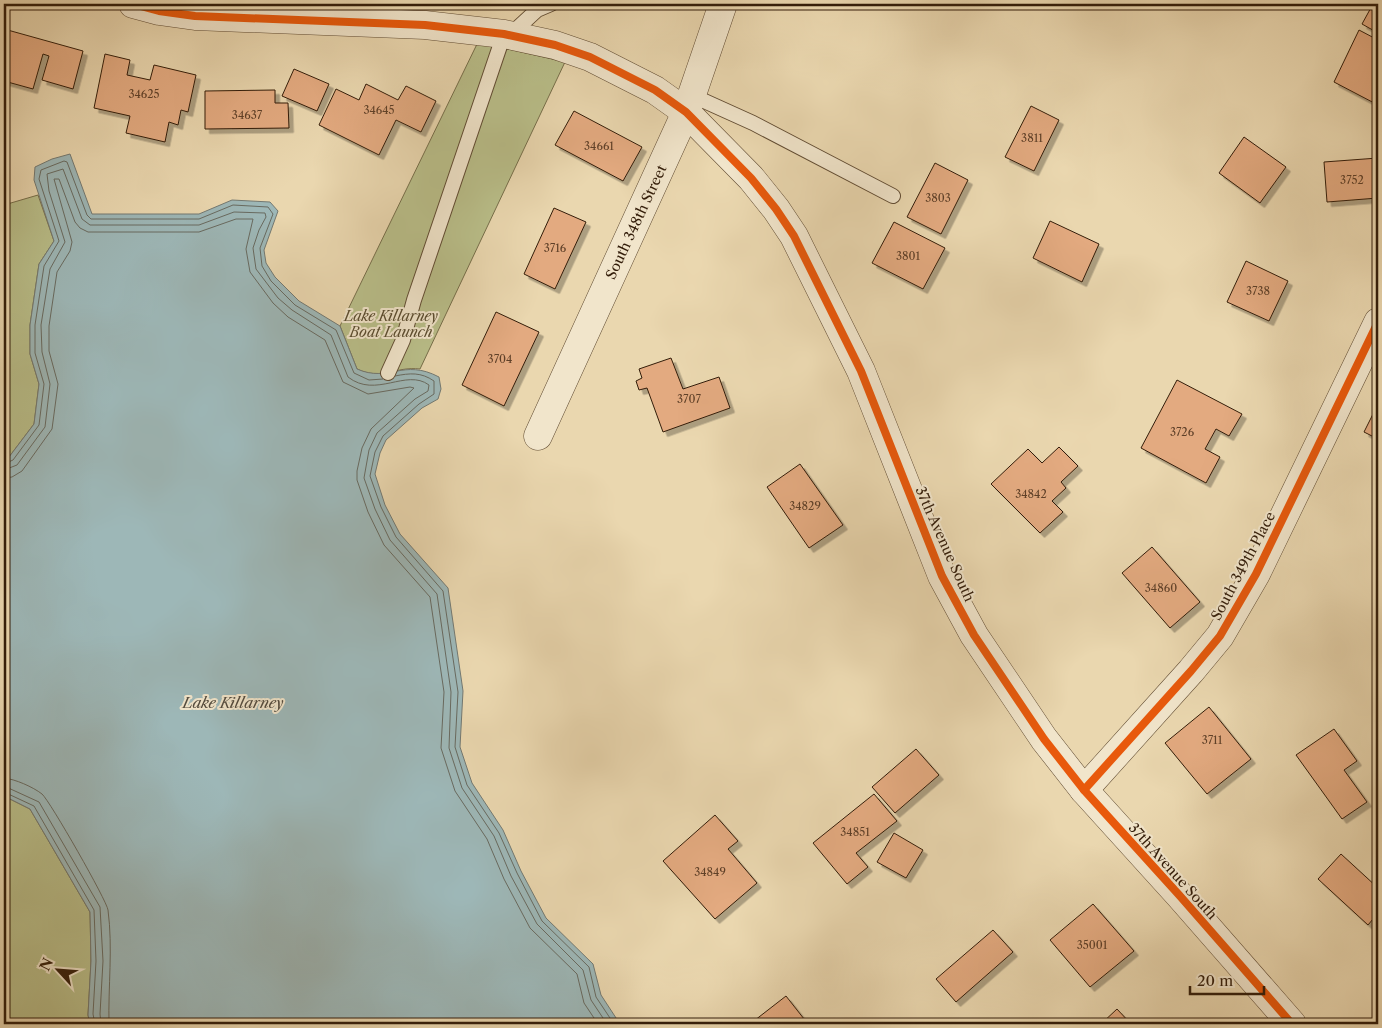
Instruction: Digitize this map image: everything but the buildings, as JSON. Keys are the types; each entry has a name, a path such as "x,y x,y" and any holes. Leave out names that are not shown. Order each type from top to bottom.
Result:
{"street":[{"name":"37th Avenue South","path":"133,4 159,11 195,16 406,24 507,34 555,45 590,58 656,90 689,103 751,178 794,236 861,371 942,576 974,634 1044,738 1084,790 1292,1024"},
{"name":"South 348th Street","path":"538,436 689,103 723,4"},
{"name":"South 349th Place","path":"1084,790 1220,636 1256,574 1378,322"}],"lane":[{"path":"388,373 403,340 417,291 507,34 537,10 551,4"},
{"path":"689,103 754,123 893,196"}],"green space":[{"name":"Lake Killarney Boat Launch","path":"478,42 565,62 420,369 403,369 374,374 357,369 340,326"},
{"path":"38,195 54,241 39,264 30,325 30,354 39,384 34,424 9,457 4,460 4,205"},
{"path":"4,796 30,809 90,912 91,961 88,1015 90,1024 4,1024"}],"water":[{"name":"Lake Killarney","path":"70,154 92,214 199,214 232,200 270,202 278,211 264,250 266,263 275,277 299,301 340,326 357,369 368,373 416,370 439,377 441,389 438,399 422,408 386,440 380,453 375,474 385,505 400,534 448,588 463,691 460,747 472,783 503,830 521,871 546,918 593,964 601,995 620,1024 90,1024 88,1015 91,961 90,912 30,809 4,796 4,460 9,457 34,424 39,384 30,354 30,325 39,264 54,241 34,180 35,167 52,159"}],"cycle path":[{"path":"133,4 159,11 195,16 425,25 504,34 555,45 590,57 655,90 686,112 751,178 776,209 794,236 861,371 942,576 974,635 1044,739 1084,790 1292,1024"},
{"path":"1084,790 1220,636 1256,574 1378,322"}]}
